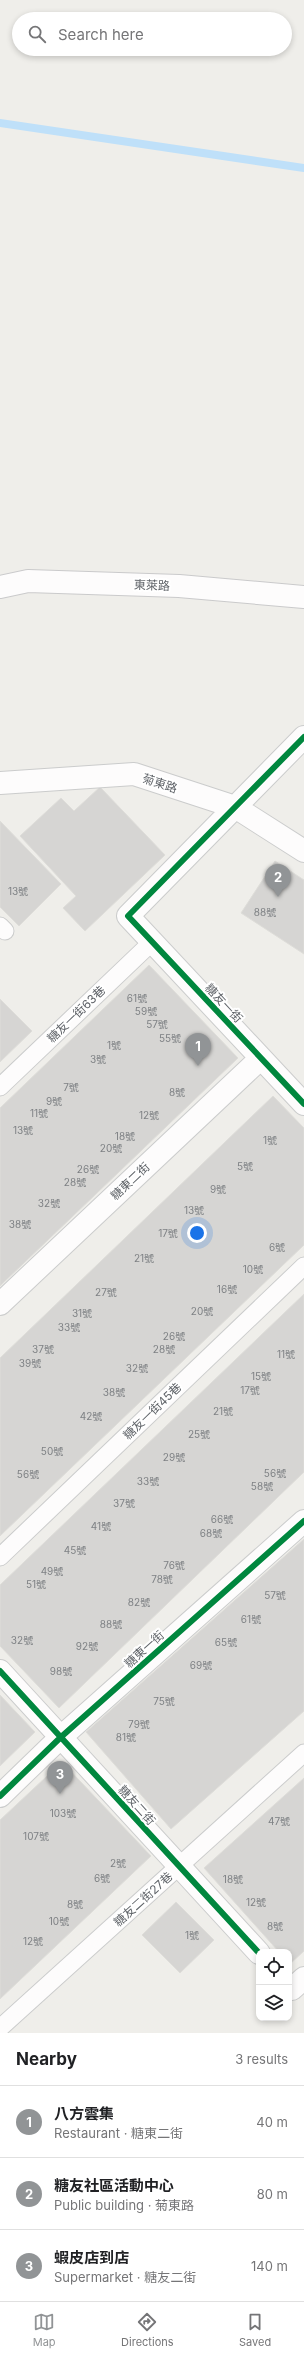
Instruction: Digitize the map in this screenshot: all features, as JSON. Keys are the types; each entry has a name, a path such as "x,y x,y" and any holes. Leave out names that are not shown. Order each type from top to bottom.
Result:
{"street":[{"name":"東萊路","path":"0,587 28,581 179,586 304,597"},
{"path":"235,807 304,738"},
{"name":"菊東路","path":"0,783 134,774 235,807 304,851"},
{"name":"糖友一街","path":"235,807 128,916 304,1104"},
{"name":"糖東二街","path":"0,1304 261,1058"},
{"name":"糖東一街","path":"0,1796 61,1737 304,1521"},
{"name":"糖友二街","path":"0,1671 178,1867 256,1950"},
{"path":"292,1989 304,1978"}],"lane":[{"name":"糖友一街63巷","path":"0,1087 152,942"},
{"name":"糖友一街45巷","path":"0,1557 304,1266"},
{"name":"糖友二街27巷","path":"0,2028 304,1753"}],"building":[{"path":"100,787 165,855 85,931 63,908 76,896 20,836 61,798 74,811"},
{"path":"0,821 61,884 19,926 0,907"},
{"path":"275,861 304,880 304,954 241,913"},
{"path":"149,965 238,1058 0,1286 0,1108"},
{"path":"0,999 32,1031 0,1062"},
{"path":"273,1096 304,1128 304,1245 0,1536 0,1358"},
{"path":"304,1294 304,1472 59,1708 0,1646 0,1585"},
{"path":"304,1539 304,1711 171,1829 86,1732"},
{"path":"0,1695 35,1732 0,1766"},
{"path":"62,1762 151,1856 0,1999 0,1820"},
{"path":"304,1778 304,1951 292,1962 292,1949 276,1949 204,1868"},
{"path":"176,1902 214,1940 180,1973 142,1935"}],"waterway":[{"path":"0,123 304,168"}],"cycle path":[{"path":"304,737 128,916 304,1104"},
{"path":"0,1796 61,1737 304,1521"},
{"path":"0,1671 256,1950"}],"place":[{"name":"糖友社區活動中心","path":"278,897"},
{"name":"八方雲集","path":"198,1066"},
{"name":"蝦皮店到店","path":"60,1794"}]}
